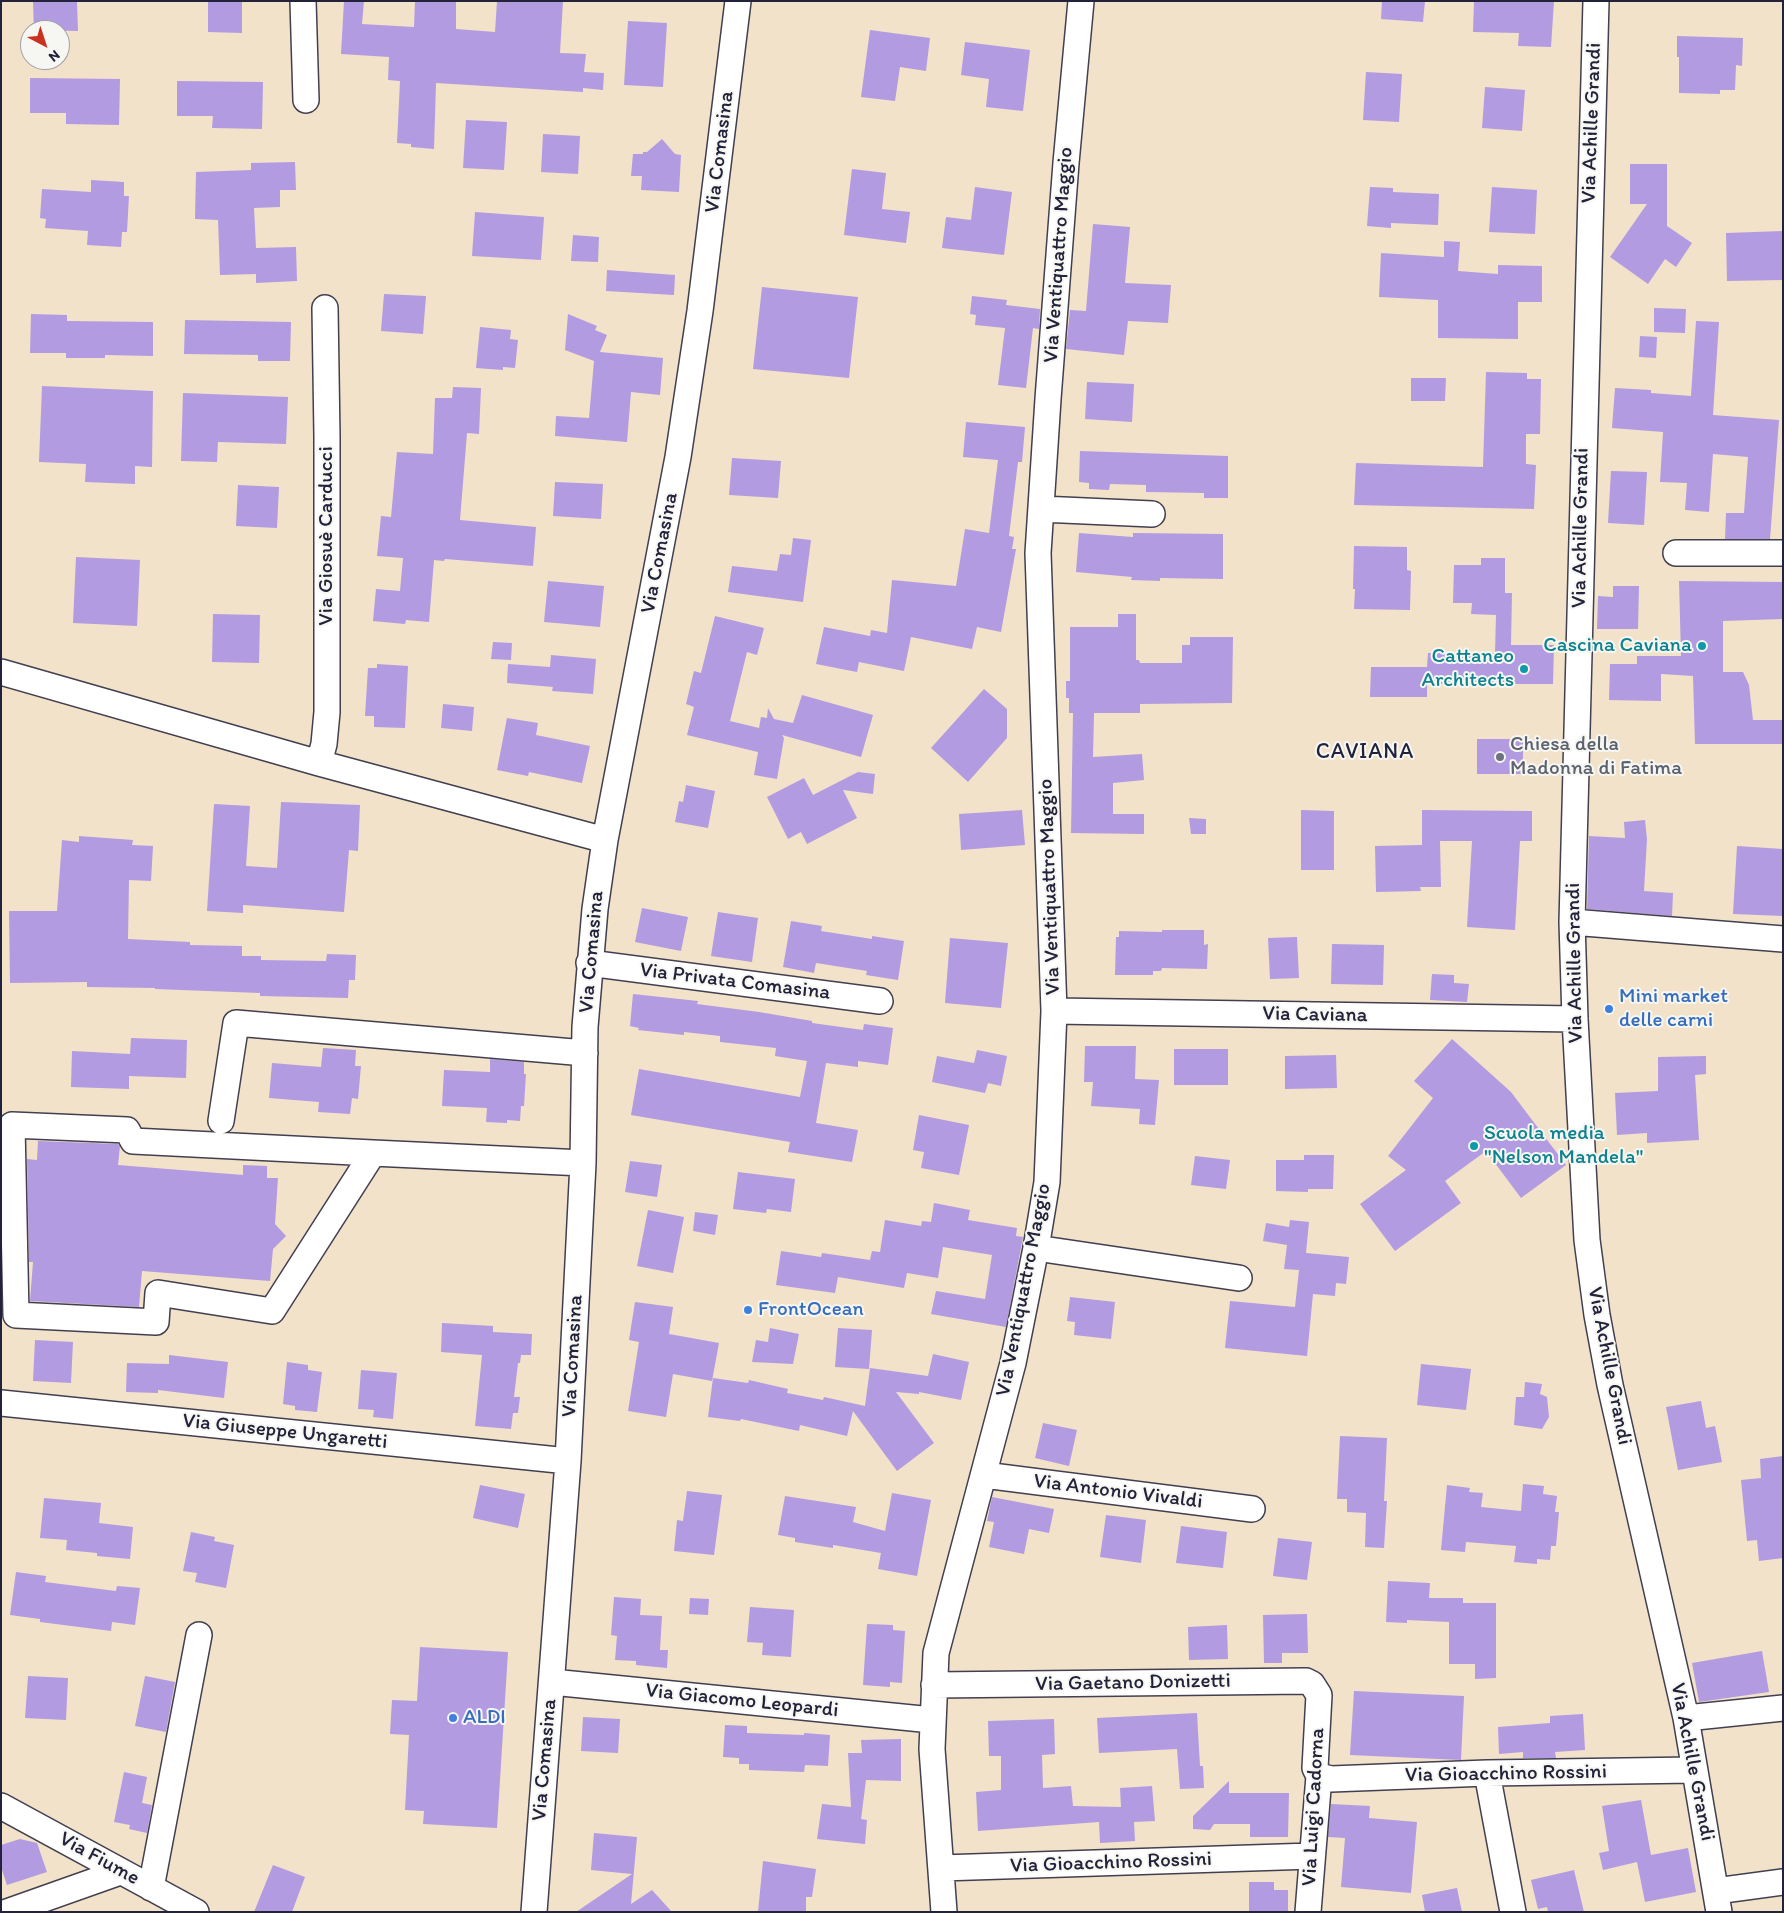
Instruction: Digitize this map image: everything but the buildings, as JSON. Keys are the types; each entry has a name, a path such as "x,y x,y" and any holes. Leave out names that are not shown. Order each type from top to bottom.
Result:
{"street":[{"path":"303,1 306,100"},
{"name":"Via Comasina","path":"534,1912 568,1461 582,1163 584,1053 595,909 605,840 678,458 702,302 738,1"},
{"name":"Via Ventiquattro Maggio","path":"944,1912 932,1749 936,1653 1013,1363 1047,1182 1054,1011 1038,563 1066,164 1081,1"},
{"name":"Via Achille Grandi","path":"1596,1 1572,922 1586,1240 1597,1315 1612,1394 1686,1718 1718,1902"},
{"name":"Via Giosuè Carducci","path":"319,763 324,744 327,712 327,447 324,308"},
{"path":"1041,509 1152,514"},
{"path":"1676,553 1783,553"},
{"path":"1,672 319,763 605,840"},
{"path":"1572,922 1783,939"},
{"name":"Via Privata Comasina","path":"590,963 880,1001"},
{"name":"Via Caviana","path":"1054,1011 1575,1019"},
{"path":"220,1121 236,1023 584,1053"},
{"path":"373,1153 272,1312 158,1293 156,1322 16,1316 12,1125 127,1130 133,1141 582,1163"},
{"path":"1036,1248 1239,1278"},
{"name":"Via Giuseppe Ungaretti","path":"1,1403 568,1461"},
{"name":"Via Antonio Vivaldi","path":"984,1475 1252,1509"},
{"path":"151,1888 199,1636"},
{"name":"Via Gaetano Donizetti","path":"934,1685 1306,1681 1316,1689 1319,1702"},
{"name":"Via Giacomo Leopardi","path":"552,1682 932,1720"},
{"name":"Via Luigi Cadorna","path":"1308,1912 1319,1776 1315,1768 1319,1702"},
{"path":"1686,1718 1783,1708"},
{"name":"Via Gioacchino Rossini","path":"1319,1776 1331,1780 1487,1773 1694,1770"},
{"path":"1487,1773 1513,1912"},
{"name":"Via Fiume","path":"1,1806 196,1912"},
{"name":"Via Gioacchino Rossini","path":"941,1868 1312,1856"},
{"path":"8,1912 120,1872"},
{"path":"1718,1902 1783,1882"}],"place":[{"name":"Cascina Caviana","path":"1702,646"},
{"name":"Cattaneo Architects","path":"1524,669"},
{"name":"Chiesa della Madonna di Fatima","path":"1500,757"},
{"name":"Mini market delle carni","path":"1609,1009"},
{"name":"Scuola media \"Nelson Mandela\"","path":"1474,1146"},
{"name":"FrontOcean","path":"748,1310"},
{"name":"ALDI","path":"453,1718"}],"district":[{"name":"CAVIANA","path":"1365,752"}]}
